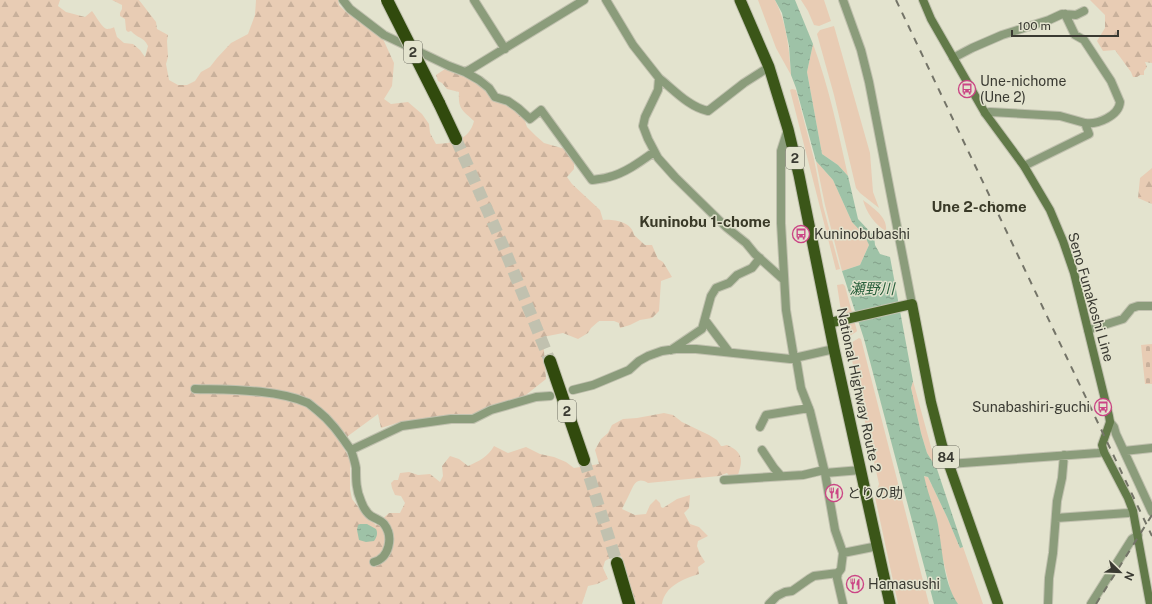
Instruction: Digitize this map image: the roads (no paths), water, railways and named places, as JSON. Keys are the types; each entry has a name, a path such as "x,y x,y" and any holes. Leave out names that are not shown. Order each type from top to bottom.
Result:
{"highway":[{"name":"2","path":"387,0 456,139"},
{"name":"National Highway Route 2","path":"740,0 769,67 788,129 799,175 834,349 890,604"},
{"name":"2","path":"550,361 584,460"},
{"path":"617,563 629,604"}],"main road":[{"name":"Seno Funakoshi Line","path":"922,0 931,19 985,113 1024,166 1050,210 1074,273 1110,422"},
{"path":"829,323 910,305"},
{"name":"84","path":"910,305 942,445 998,604"},
{"path":"1110,422 1102,445 1133,511 1150,604"}],"street":[{"path":"343,0 350,9 384,35 465,72 479,80 489,88 495,97 508,101 530,119 541,110 592,180 608,178 618,174 654,152"},
{"path":"474,0 505,49"},
{"path":"465,72 584,0"},
{"path":"606,0 634,45 659,78 681,97 700,110 708,111 744,83 769,67"},
{"path":"843,0 861,50 869,82 910,305"},
{"path":"953,58 1002,35 1049,20 1062,14 1076,15 1084,11"},
{"path":"985,113 1060,116 1090,124 1104,120 1116,110 1120,102 1111,81 1084,40 1075,35 1065,14"},
{"path":"659,78 658,90 645,117 644,126 654,152 675,177 726,227 746,243 784,280"},
{"path":"1024,166 1089,134 1085,123"},
{"path":"788,129 781,151 781,223 786,310 801,388 809,408 825,472 835,530 843,553 841,569 836,578 843,604"},
{"path":"670,350 702,329 711,296 716,288 729,283 737,275 752,268 760,258"},
{"path":"1088,330 1123,319 1132,308 1138,306 1152,306"},
{"path":"705,320 729,352"},
{"path":"573,390 593,385 629,370 639,360 662,351 696,349 790,359 834,349"},
{"path":"195,389 254,391 286,397 308,404 324,416 336,429 351,450 356,467 356,489 362,505 370,515 384,524 388,532 390,542 388,550 385,556 374,562"},
{"path":"351,450 402,426 451,419 473,419 491,410 536,397 550,396"},
{"path":"760,428 766,415 809,408"},
{"path":"1110,422 1114,427 1152,512"},
{"path":"1124,451 1152,448"},
{"path":"762,450 781,476"},
{"path":"949,464 1104,452"},
{"path":"1048,604 1049,578 1053,553 1057,501 1062,478 1064,456"},
{"path":"724,480 861,470"},
{"path":"1056,518 1128,513 1133,511"},
{"path":"1091,604 1132,539 1138,535"},
{"path":"843,553 878,546"},
{"path":"769,604 778,596 785,592 792,591 814,576 838,573"}],"water":[{"name":"瀬野川","path":"775,0 795,0 813,44 807,72 822,154 838,165 848,176 858,219 874,236 875,245 880,254 890,257 913,381 911,388 921,433 927,453 937,469 963,547 960,548 928,477 924,476 937,520 946,574 953,595 958,604 934,604 864,339 842,271 860,265 869,245 865,236 852,222 833,180 816,161 791,75 789,46 782,13"},
{"path":"367,524 376,529 377,535 374,541 366,542 359,540 357,530 358,525"}],"tunnel":[{"path":"456,139 504,248 550,361"},
{"path":"584,460 617,563"}],"railway":[{"path":"896,0 1152,536"},
{"path":"1096,604 1152,515"}],"place":[{"name":"Une-nichome (Une 2)","path":"967,89"},
{"name":"Kuninobubashi","path":"801,234"},
{"name":"Sunabashiri-guchi","path":"1103,407"},
{"name":"とりの助","path":"834,493"},
{"name":"Hamasushi","path":"855,584"}],"district":[{"name":"Une 2-chome","path":"979,206"},
{"name":"Kuninobu 1-chome","path":"705,221"}]}
